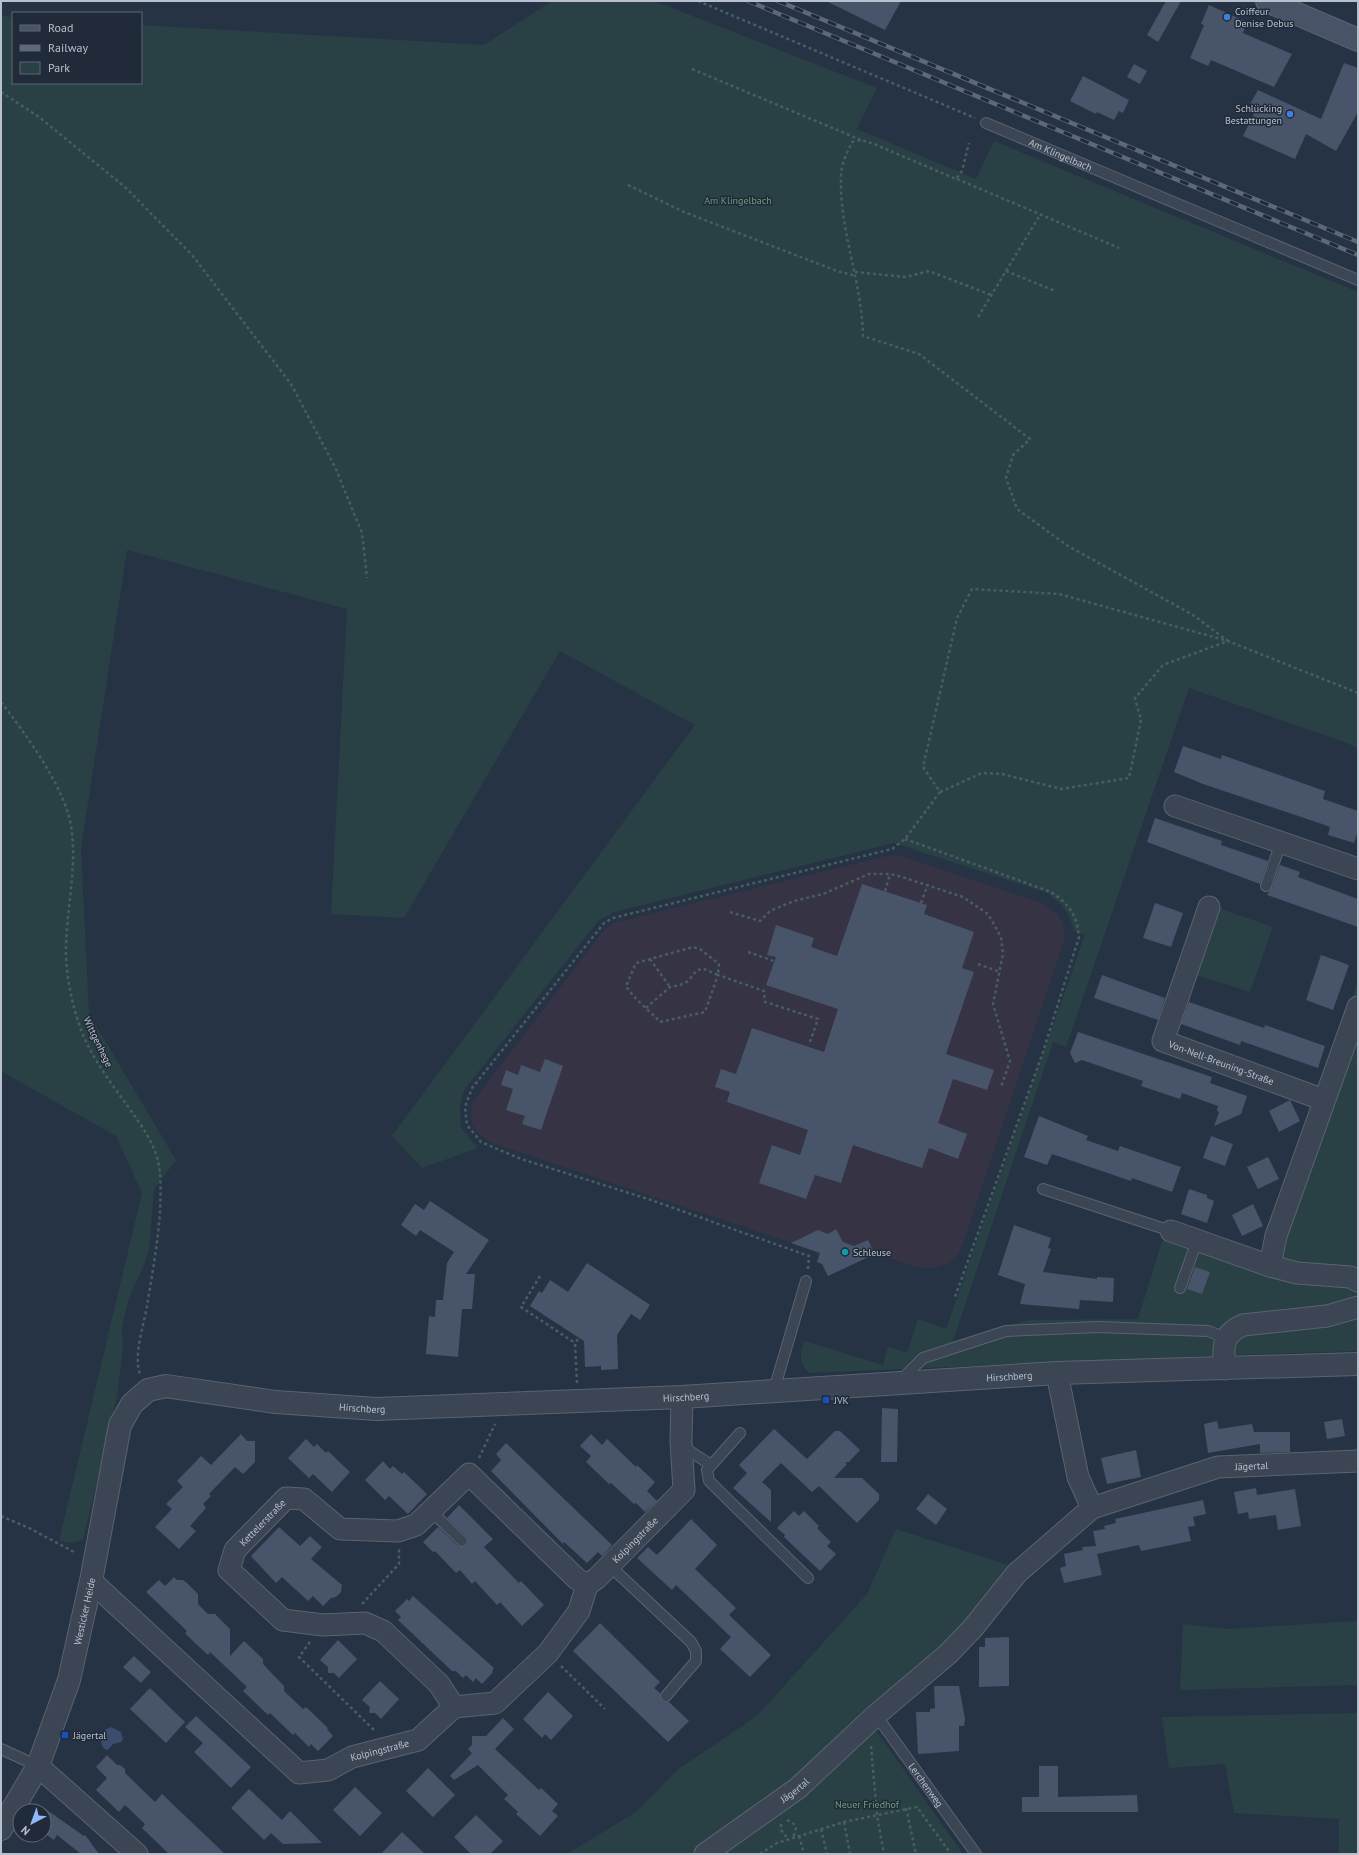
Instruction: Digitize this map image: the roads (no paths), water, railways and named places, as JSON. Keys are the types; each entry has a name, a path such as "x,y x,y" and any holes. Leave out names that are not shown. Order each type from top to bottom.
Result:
{"main road":[{"path":"1267,1 1358,40"}],"street":[{"path":"1175,806 1358,869"},
{"name":"Von-Nell-Breuning-Straße","path":"1209,907 1163,1041 1324,1100"},
{"path":"1270,1266 1276,1236 1358,1007"},
{"path":"1171,1231 1270,1266 1297,1273 1350,1277 1358,1281"},
{"path":"1225,1369 1223,1347 1226,1338 1233,1330 1243,1325 1328,1316 1358,1307"},
{"name":"Hirschberg","path":"148,1390 166,1386 276,1402 376,1409 682,1397 1058,1373 1358,1364"},
{"path":"1058,1373 1078,1476 1092,1508"},
{"name":"Westicker Heide","path":"1,1829 38,1766 69,1680 92,1572 120,1425 132,1404 148,1390"},
{"name":"Kolpingstraße","path":"587,1586 598,1578 684,1490 682,1397"},
{"name":"Jägertal","path":"705,1854 798,1788 873,1719 948,1654 973,1628 1016,1572 1092,1508 1148,1488 1218,1467 1358,1460"},
{"name":"Kettelerstraße","path":"454,1707 439,1684 382,1631 364,1623 323,1625 283,1620 229,1570 235,1550 286,1498 304,1499 340,1529 398,1530 416,1525 469,1474 577,1579 587,1586"},
{"name":"Kolpingstraße","path":"92,1572 299,1773 328,1770 352,1757 392,1748 418,1740 454,1707"},
{"path":"454,1707 495,1703 548,1653 579,1611 587,1586"},
{"path":"38,1766 137,1854"}],"lane":[{"name":"Am Klingelbach","path":"986,123 1358,280"},
{"path":"1266,886 1281,842"},
{"path":"1043,1189 1171,1231"},
{"path":"1180,1288 1197,1241"},
{"path":"774,1390 806,1281"},
{"path":"897,1384 923,1358 1006,1331 1098,1327 1208,1331 1226,1338"},
{"path":"740,1433 706,1470 709,1481 808,1578"},
{"path":"682,1446 711,1465"},
{"path":"431,1511 462,1541"},
{"path":"610,1566 691,1642 696,1651 696,1661 666,1696"},
{"name":"Lerchenweg","path":"873,1719 976,1854"},
{"path":"1,1749 38,1766"}],"water":[{"path":"111,1727 121,1732 123,1739 121,1742 113,1744 108,1750 103,1747 101,1742 103,1731"}],"railway":[{"path":"748,1 1358,255"},
{"path":"778,1 1358,242"}],"place":[{"name":"Coiffeur Denise Debus","path":"1227,17"},
{"name":"Schlücking Bestattungen","path":"1290,114"},
{"name":"Schleuse","path":"845,1252"},
{"name":"JVK","path":"826,1400"},
{"name":"Jägertal","path":"65,1735"}],"park label":[{"name":"Neuer Friedhof","path":"867,1804"}]}
